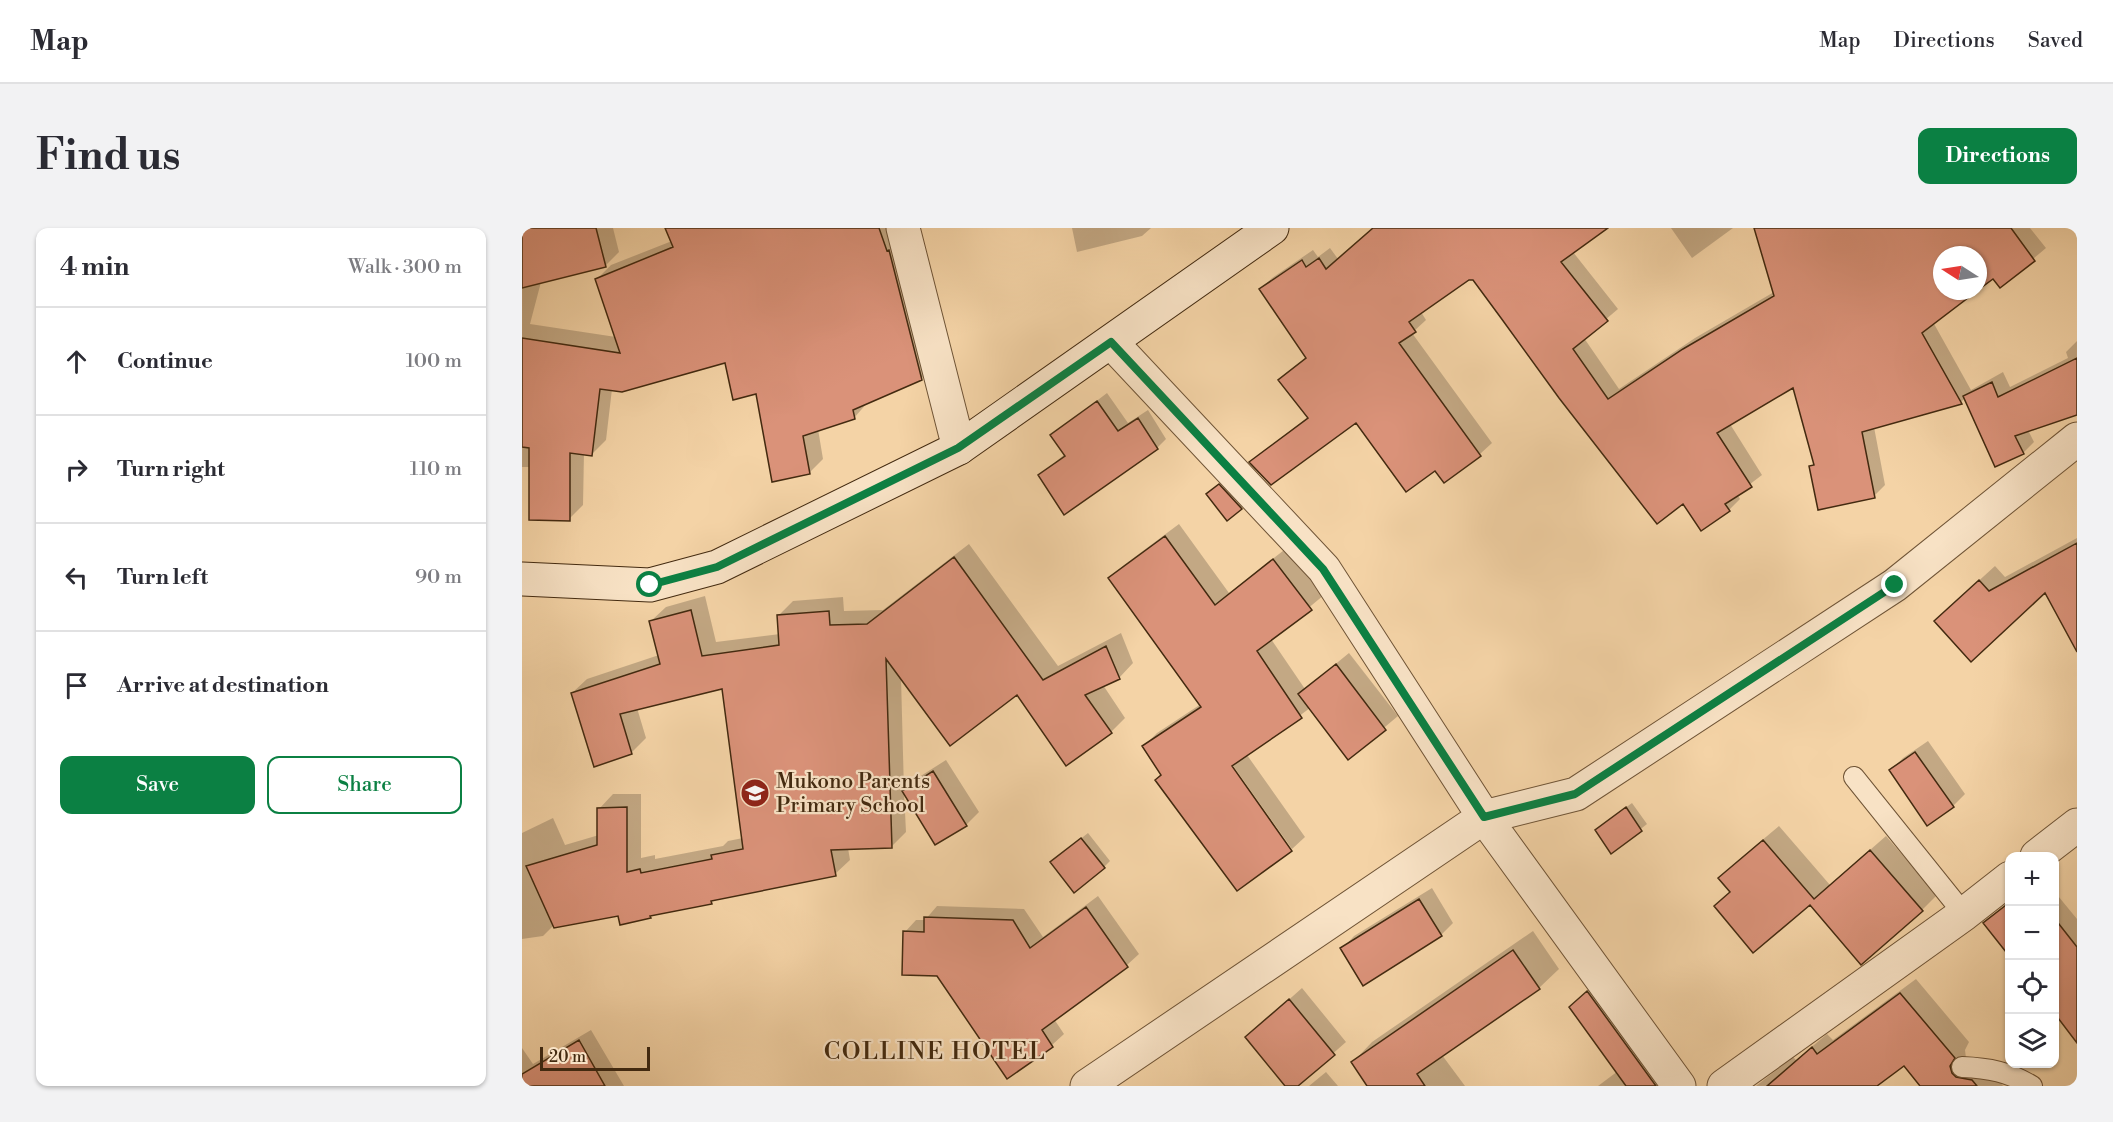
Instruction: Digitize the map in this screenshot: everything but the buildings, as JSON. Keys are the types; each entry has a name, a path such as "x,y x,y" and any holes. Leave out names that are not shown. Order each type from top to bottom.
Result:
{"street":[{"path":"903,228 958,448"},
{"path":"522,579 650,585 717,567 958,448 1272,228"},
{"path":"1111,342 1323,569 1484,817 1679,1086"},
{"path":"1087,1086 1484,817 1575,794 1895,585 2077,439"},
{"path":"2042,852 2077,825"},
{"path":"1724,1086 1964,914 2005,882"}],"lane":[{"path":"1854,777 1964,914"},
{"path":"1962,1067 1989,1068 2014,1075 2032,1086"}],"place":[{"name":"Mukono Parents Primary School","path":"755,793"}],"district":[{"name":"COLLINE HOTEL","path":"935,1051"}],"route":[{"path":"650,585 717,567 958,448 1111,342 1323,569 1484,817 1575,794 1895,585"}]}
